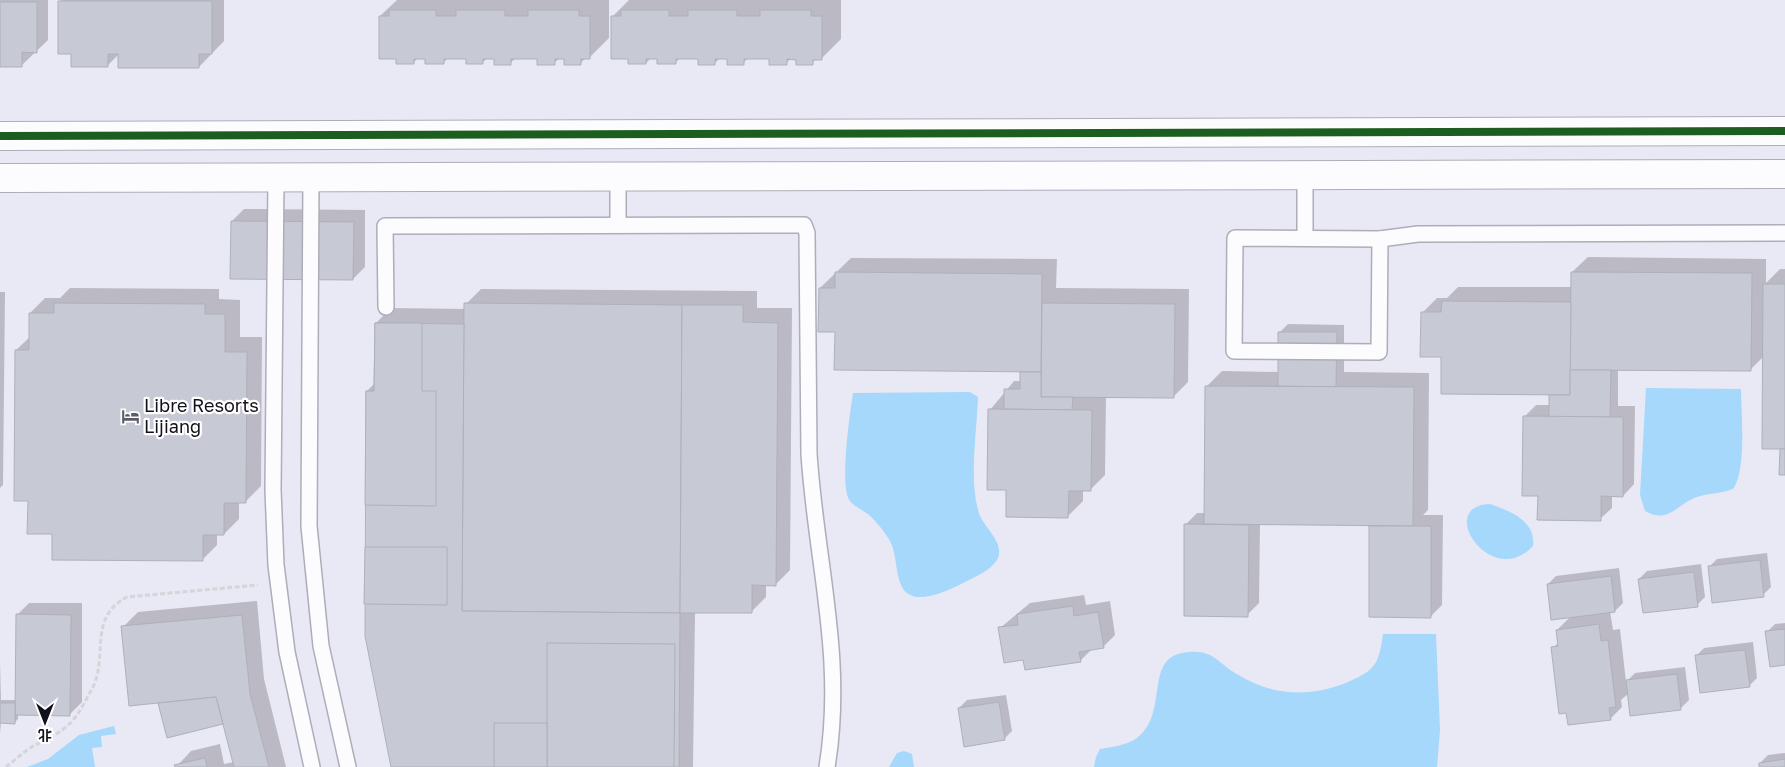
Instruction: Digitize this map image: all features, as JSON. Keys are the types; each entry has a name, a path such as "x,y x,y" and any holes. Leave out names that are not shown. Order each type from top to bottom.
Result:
{"street":[{"path":"0,136 1785,131"},
{"path":"0,178 1785,174"}],"lane":[{"path":"1306,175 1306,238"},
{"path":"618,177 618,225"},
{"path":"276,178 273,490 278,583 287,652 312,767"},
{"path":"311,178 309,526 321,646 348,767"},
{"path":"386,307 385,226 804,225 807,233 809,454 833,652 833,713 827,767"},
{"path":"1380,239 1379,352 1234,351 1235,238 1380,239 1418,234 1785,233"}],"path":[{"path":"6,767 28,749 62,731 73,720 93,687 103,624 111,608 118,601 126,597 278,583"}],"water":[{"path":"1646,388 1741,389 1742,455 1737,480 1733,489 1694,498 1665,515 1653,515 1645,511 1640,495"},
{"path":"970,392 978,397 974,454 975,497 980,516 997,542 999,548 998,559 991,567 962,584 933,595 914,596 906,593 901,585 894,551 888,537 868,514 850,501 847,493 845,466 853,393"},
{"path":"1490,504 1520,518 1530,530 1533,537 1533,546 1517,557 1501,559 1487,553 1475,543 1468,530 1467,518 1474,508"},
{"path":"1383,634 1436,634 1440,730 1437,767 1094,767 1100,749 1129,742 1137,738 1147,727 1153,714 1160,674 1165,663 1174,655 1189,652 1204,653 1249,681 1262,686 1291,692 1319,691 1348,682 1365,674 1378,659"},
{"path":"114,726 116,734 101,736 102,747 92,748 95,767 27,767 48,759 79,735"},
{"path":"904,751 912,754 914,767 889,767 897,753"}],"building":[{"path":"58,1 212,1 212,54 199,54 199,68 118,68 118,54 108,54 108,67 71,67 71,54 58,54"},
{"path":"0,2 37,2 37,53 22,52 22,67 0,67"},
{"path":"389,10 436,10 436,16 456,16 456,10 505,10 505,16 528,16 528,10 579,10 579,16 590,16 590,59 581,59 581,65 564,65 564,59 555,59 555,65 537,65 537,59 511,59 511,65 494,65 494,59 483,59 483,64 466,64 466,59 444,59 444,64 425,64 425,59 414,59 414,64 396,64 396,59 379,59 379,16 389,16"},
{"path":"621,10 669,10 669,16 688,16 688,10 737,10 737,16 760,16 760,10 811,10 811,16 822,16 822,60 813,60 813,65 796,65 796,60 787,59 787,65 769,65 769,59 744,59 744,65 727,65 727,59 715,59 715,65 698,65 698,59 676,59 676,64 657,64 657,59 646,59 646,64 628,64 628,59 611,59 611,16 621,16"},
{"path":"231,221 354,222 353,280 230,279"},
{"path":"835,272 1042,274 1041,372 834,370 835,332 818,332 819,288 835,288"},
{"path":"1571,272 1752,273 1751,371 1570,370"},
{"path":"1763,284 1785,284 1785,449 1762,449"},
{"path":"1442,301 1571,302 1570,395 1441,394 1441,357 1420,357 1421,312 1441,312"},
{"path":"54,303 205,304 205,314 225,314 225,352 247,352 246,503 224,503 224,535 203,535 203,561 52,560 52,534 27,534 28,501 14,501 15,350 29,350 29,313 54,313"},
{"path":"464,303 682,305 680,613 462,611"},
{"path":"1042,303 1175,304 1174,398 1041,397"},
{"path":"682,305 743,305 743,322 778,323 776,586 752,585 752,613 680,613"},
{"path":"375,323 464,324 462,611 680,613 679,767 391,767 365,636 366,391 374,391"},
{"path":"375,323 422,323 422,391 436,391 436,506 365,505 366,391 374,391"},
{"path":"1278,332 1337,332 1336,387 1278,386"},
{"path":"1570,370 1611,370 1610,417 1549,417 1549,395 1570,395"},
{"path":"1020,372 1041,372 1041,397 1073,397 1072,410 1004,409 1004,389 1020,389"},
{"path":"1205,386 1414,387 1413,526 1204,524"},
{"path":"988,409 1092,410 1091,491 1069,491 1068,518 1006,517 1006,490 987,490"},
{"path":"1523,416 1623,417 1623,497 1601,496 1601,521 1537,520 1538,496 1522,496"},
{"path":"1780,449 1785,449 1785,475 1779,475"},
{"path":"1184,524 1249,525 1248,617 1184,616"},
{"path":"1369,526 1431,526 1431,618 1369,617"},
{"path":"365,547 447,547 447,605 364,604"},
{"path":"1760,560 1764,597 1712,603 1708,566"},
{"path":"1694,572 1698,607 1643,613 1638,579"},
{"path":"1611,576 1615,612 1551,620 1547,584"},
{"path":"1073,606 1074,616 1098,612 1104,648 1079,652 1081,662 1025,670 1023,660 1004,663 998,627 1018,625 1017,614"},
{"path":"16,614 71,615 70,716 15,715"},
{"path":"242,615 250,694 269,767 234,767 216,697 129,706 121,626"},
{"path":"1599,624 1601,641 1608,640 1616,707 1609,708 1611,720 1568,725 1566,713 1559,714 1551,647 1558,646 1556,630"},
{"path":"1785,629 1785,665 1770,667 1765,631"},
{"path":"547,643 675,644 674,767 547,767"},
{"path":"1745,650 1750,687 1700,693 1695,655"},
{"path":"1677,674 1681,710 1630,716 1626,680"},
{"path":"216,697 223,724 167,738 158,703"},
{"path":"999,702 1005,740 964,747 958,708"},
{"path":"0,703 15,703 15,724 0,723"},
{"path":"494,723 547,723 547,767 494,767"},
{"path":"205,758 207,767 175,767 174,765"},
{"path":"1785,759 1785,767 1759,767 1759,763"}],"cycle path":[{"path":"0,136 1785,131"}],"place":[{"name":"Libre Resorts Lijiang","path":"130,416"}]}
